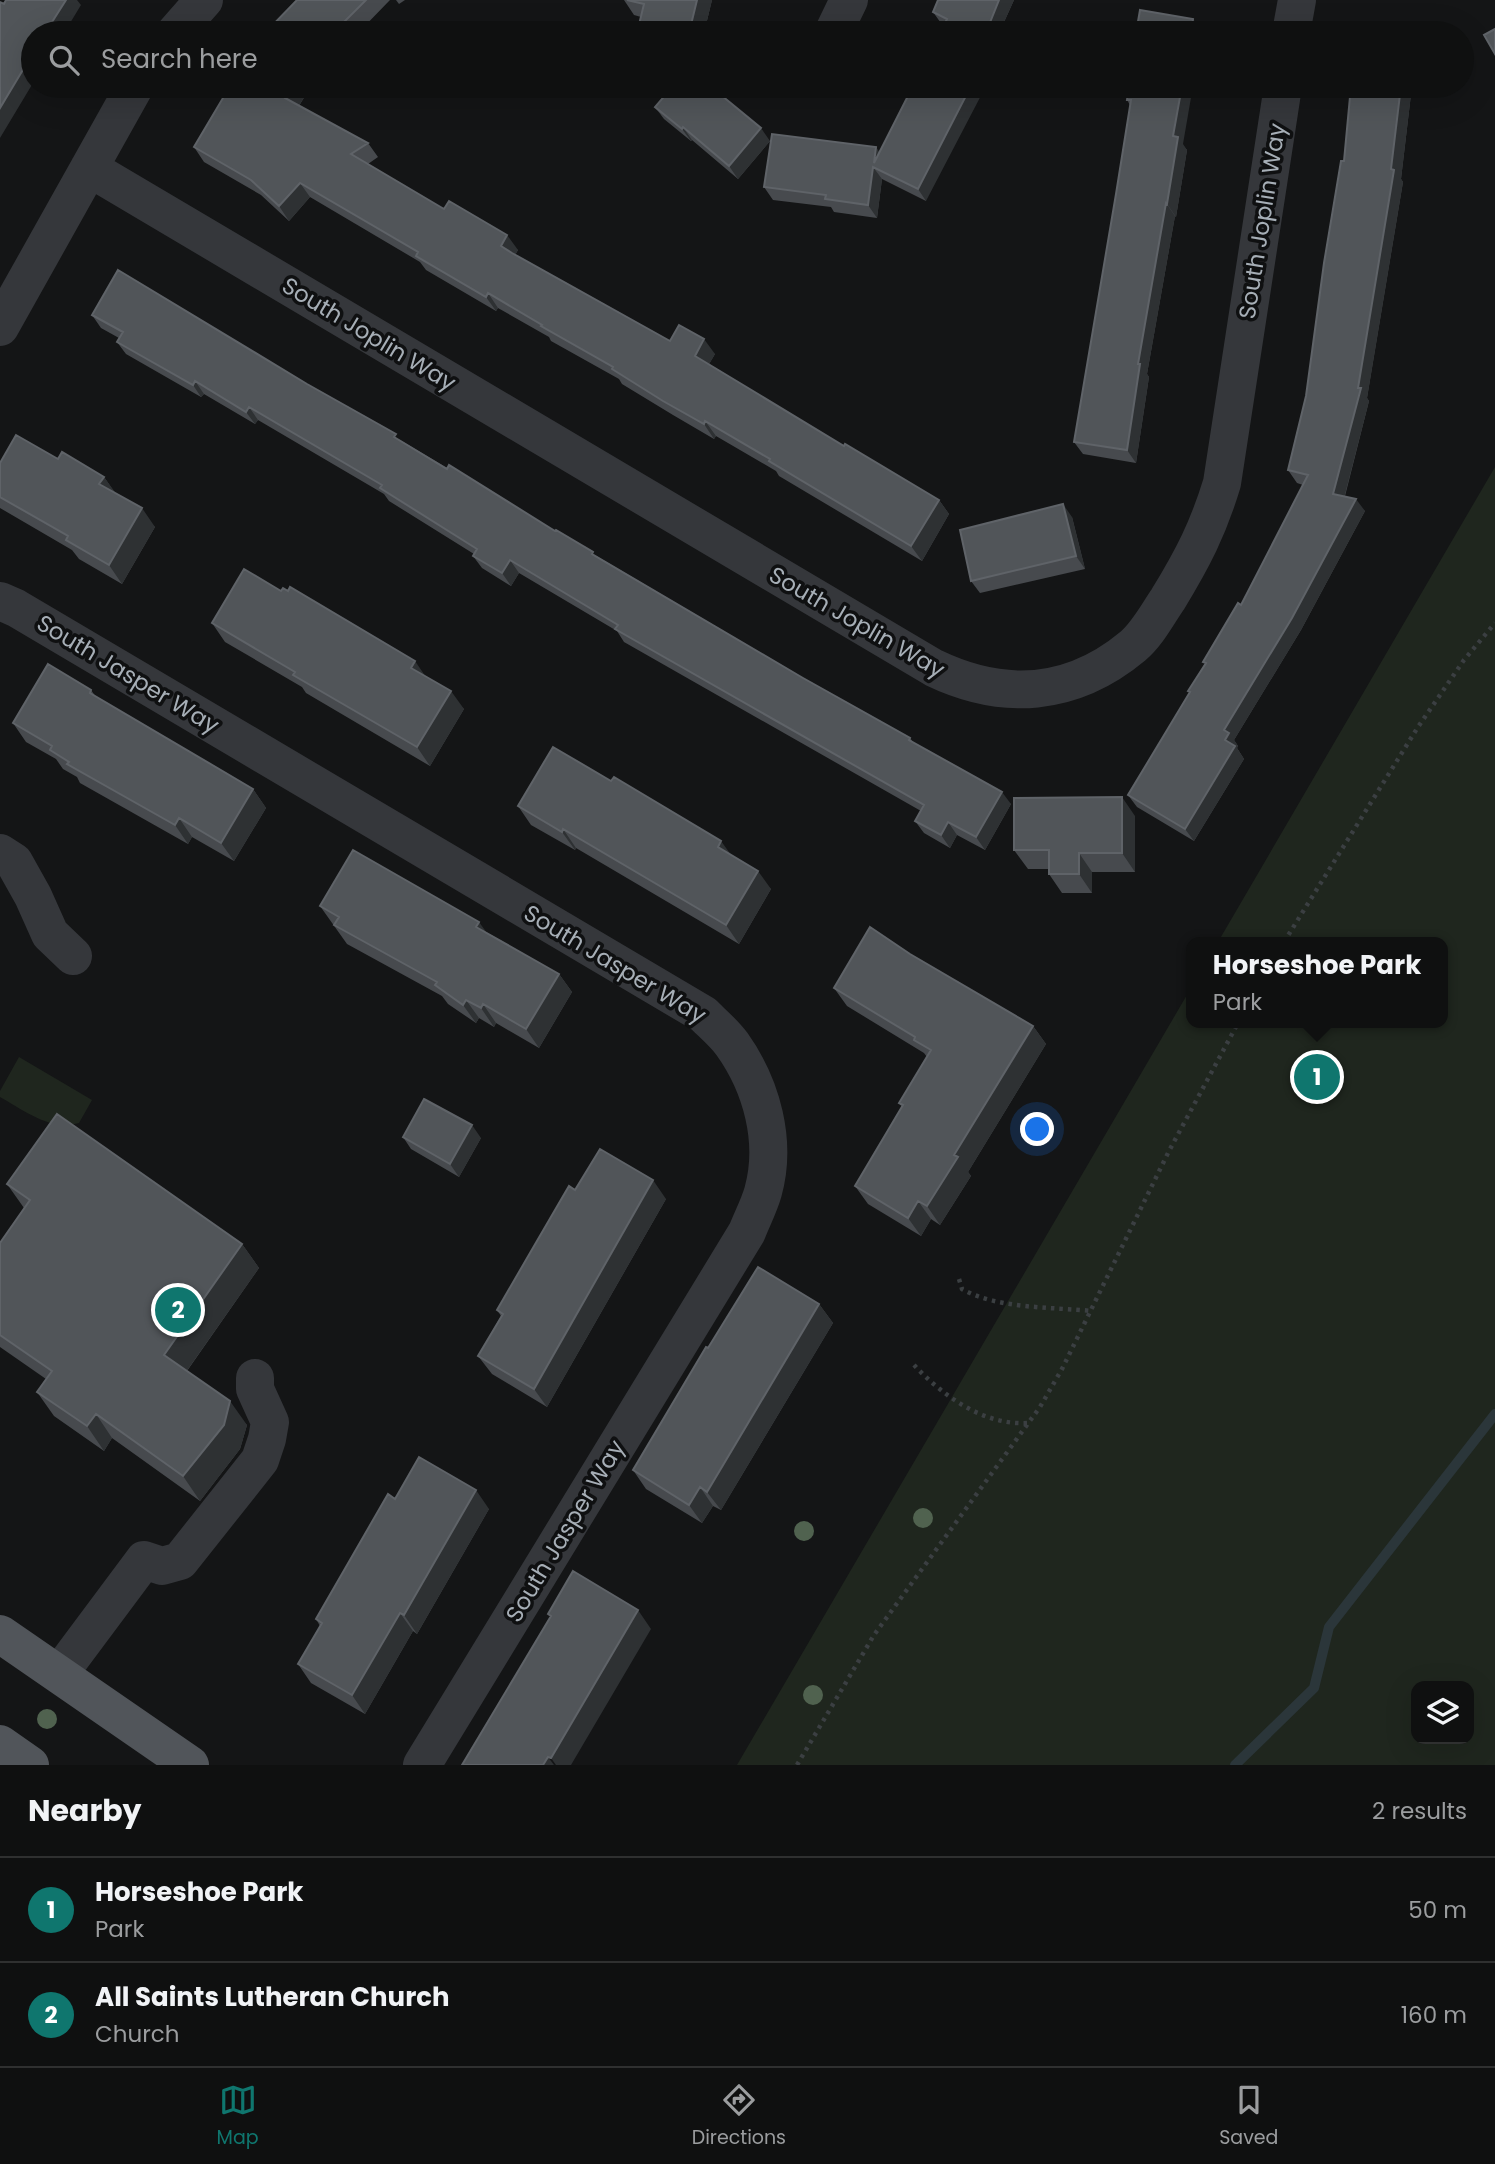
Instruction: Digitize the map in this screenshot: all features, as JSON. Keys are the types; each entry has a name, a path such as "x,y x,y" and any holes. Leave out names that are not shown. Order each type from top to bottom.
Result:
{"main road":[{"path":"0,1634 190,1765"},
{"path":"0,1744 30,1765"}],"street":[{"path":"186,21 204,0"},
{"path":"839,21 849,0"},
{"path":"1293,21 1297,0"},
{"path":"0,327 128,98"},
{"name":"South Joplin Way","path":"89,168 934,667 957,679 997,689 1037,690 1064,685 1101,669 1134,645 1152,625 1192,559 1210,523 1222,483 1281,98"},
{"name":"South Jasper Way","path":"0,601 702,1014 731,1042 749,1071 759,1096 769,1152 763,1191 747,1232 422,1765"},
{"path":"0,853 14,862 50,934 73,957"},
{"path":"59,1674 144,1560 162,1566 180,1561 260,1460 270,1422 255,1389 255,1378"}],"path":[{"path":"1287,937 1429,709 1495,623"},
{"path":"797,1765 874,1635 1030,1423 1062,1369 1169,1151 1235,1028"},
{"path":"959,1279 962,1289 974,1296 998,1302 1092,1311"},
{"path":"914,1365 941,1391 977,1412 996,1421 1011,1424 1030,1423"}],"shaded area":[{"path":"1495,467 1495,1765 737,1765 1186,997 1186,1028 1448,1028 1448,937 1221,937"},
{"path":"19,1057 92,1100 79,1123 68,1125 48,1122 0,1097 0,1091"}],"building":[{"path":"6,0 66,0 53,21 21,21 21,73 0,108 0,2 4,4"},
{"path":"297,0 366,0 345,21 277,21"},
{"path":"627,0 697,0 692,21 640,21 644,4"},
{"path":"938,0 999,0 991,21 946,21 947,19 933,12"},
{"path":"1140,10 1193,19 1193,21 1138,21"},
{"path":"1495,29 1495,54 1484,35"},
{"path":"223,98 285,98 368,143 351,154 444,209 449,201 507,235 501,246 512,253 670,341 679,325 704,339 695,356 939,500 911,546 769,461 770,459 705,421 704,424 663,401 612,369 613,367 488,293 486,297 416,256 418,252 300,183 279,206 251,180 194,147"},
{"path":"663,98 725,98 761,128 729,166 655,107"},
{"path":"907,98 965,98 918,189 873,167 868,205 825,199 826,195 764,187 772,134 876,147 874,163"},
{"path":"1180,98 1173,136 1178,137 1138,364 1127,450 1074,442 1131,100 1127,100"},
{"path":"1350,98 1400,98 1391,169 1394,170 1358,388 1361,388 1333,494 1356,499 1292,618 1224,730 1229,733 1225,740 1235,746 1185,829 1128,795 1190,692 1188,691 1206,663 1203,662 1238,603 1241,605 1308,475 1288,470 1306,396 1324,263 1341,161 1344,161"},
{"path":"118,270 307,384 396,434 394,437 447,469 449,465 593,552 592,554 1002,792 976,837 948,822 941,835 915,821 924,805 615,629 618,625 510,560 502,573 473,556 477,549 380,488 382,485 249,407 246,412 195,381 193,385 117,342 123,332 92,315"},
{"path":"16,435 58,459 62,452 104,477 99,484 142,508 109,565 66,540 68,536 0,497 0,463"},
{"path":"1063,504 1076,556 971,581 960,530"},
{"path":"244,569 281,591 283,588 288,591 290,587 415,661 411,668 451,691 417,747 293,675 295,672 212,623"},
{"path":"48,664 91,690 90,693 253,789 221,843 179,818 175,825 67,764 69,762 50,750 52,746 13,723"},
{"path":"553,747 611,781 614,777 721,841 718,847 758,871 726,925 563,829 562,832 518,806"},
{"path":"1122,797 1122,853 1079,853 1079,874 1049,874 1049,850 1014,850 1014,798"},
{"path":"353,850 479,922 476,927 559,974 526,1029 483,1004 481,1008 466,1000 463,1005 435,985 437,982 334,925 339,917 320,906"},
{"path":"870,927 910,954 1033,1026 954,1155 958,1157 927,1206 918,1201 908,1218 855,1186 903,1105 899,1103 931,1050 914,1040 915,1037 834,988"},
{"path":"424,1099 472,1125 450,1164 403,1137"},
{"path":"57,1114 242,1244 164,1355 230,1401 224,1425 183,1476 96,1414 87,1426 37,1392 52,1371 0,1335 0,1243 30,1200 7,1184"},
{"path":"600,1149 653,1180 534,1389 478,1356 503,1314 497,1310 569,1186 575,1190"},
{"path":"758,1267 819,1304 707,1492 700,1487 689,1505 633,1470 706,1347 708,1348"},
{"path":"419,1457 476,1490 404,1615 400,1613 352,1695 298,1664 322,1623 316,1619 388,1494 395,1499"},
{"path":"573,1571 638,1610 551,1758 548,1757 543,1765 462,1765 551,1616 548,1614"}],"waterway":[{"path":"1235,1765 1314,1688 1329,1627 1495,1414"}],"place":[{"name":"Horseshoe Park","path":"1317,1077"},
{"name":"All Saints Lutheran Church","path":"178,1310"}]}
